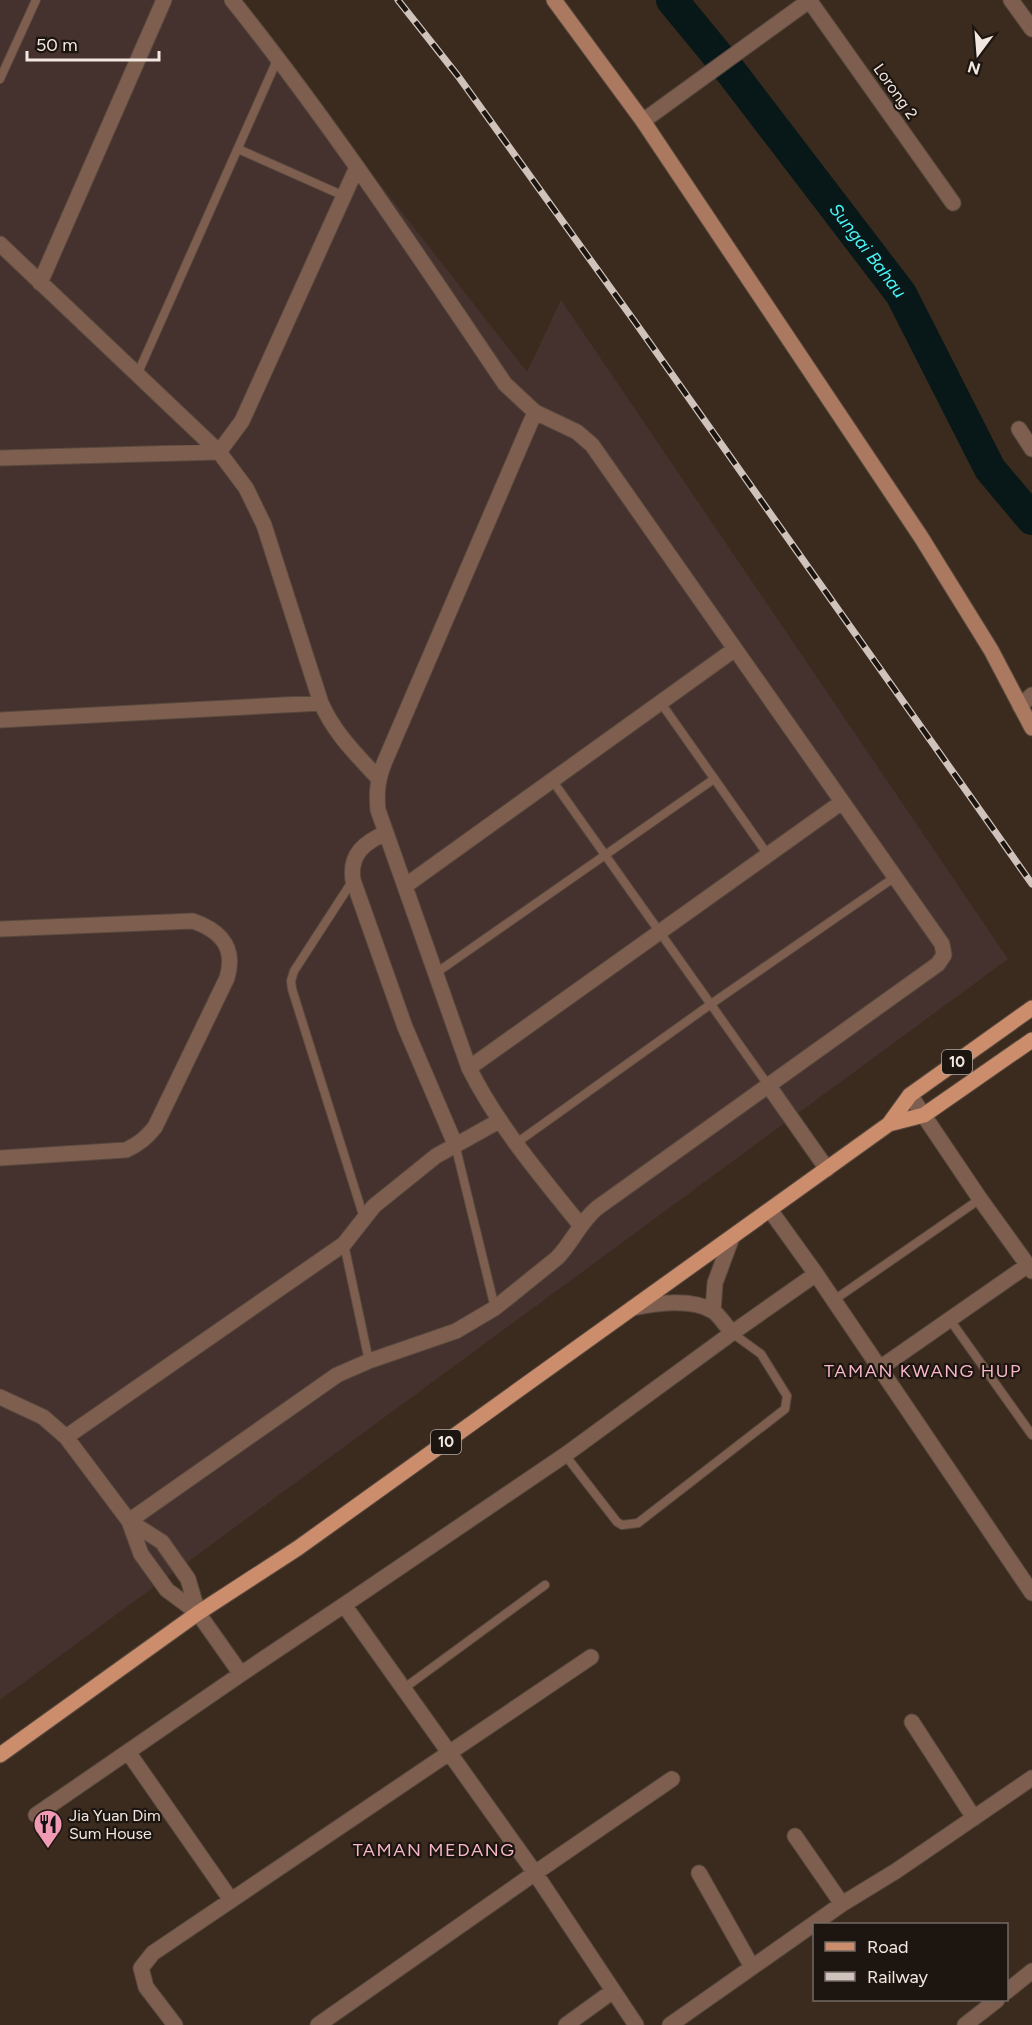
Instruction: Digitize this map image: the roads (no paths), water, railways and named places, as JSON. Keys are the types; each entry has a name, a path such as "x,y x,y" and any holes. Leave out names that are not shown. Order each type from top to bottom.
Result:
{"main road":[{"path":"554,0 643,121 921,537 991,650 1032,728"},
{"name":"10","path":"890,1124 910,1095 1032,1008"},
{"name":"10","path":"0,1755 198,1613 298,1548 890,1124 924,1115 1032,1040"}],"street":[{"path":"40,283 164,0"},
{"path":"129,1521 337,1375 369,1361 456,1331 495,1308 557,1258 597,1208 942,960 944,949 592,445 577,432 535,412 505,384 357,166 278,58 231,0"},
{"path":"643,121 810,0"},
{"name":"Lorong 2","path":"810,0 953,203"},
{"path":"1011,0 1032,29"},
{"path":"219,452 242,422 357,166"},
{"path":"0,244 219,452 246,488 264,525 328,719 339,736 378,778"},
{"path":"535,412 378,778 376,794 378,810 469,1068 481,1093 515,1144 581,1226"},
{"path":"1019,429 1032,449"},
{"path":"0,458 219,452"},
{"path":"405,886 735,649"},
{"path":"1020,706 1032,694"},
{"path":"0,720 321,703"},
{"path":"469,1068 842,802"},
{"path":"386,833 369,840 362,846 353,862 353,880 405,1027 455,1144"},
{"path":"0,928 193,921 209,928 221,937 228,947 231,958 227,978 155,1127 147,1138 126,1150 0,1158"},
{"path":"768,1086 827,1168"},
{"path":"880,1368 1030,1268 910,1095"},
{"path":"66,1437 344,1244 374,1206 436,1156 499,1121"},
{"path":"770,1210 834,1300 1032,1593"},
{"path":"713,1311 715,1283 732,1237"},
{"path":"36,1815 565,1455 816,1274"},
{"path":"633,1308 670,1302 688,1304 713,1311 732,1333"},
{"path":"0,1397 43,1417 66,1437 129,1521 141,1554 167,1590 198,1613 241,1674"},
{"path":"129,1521 162,1542 188,1579 198,1613"},
{"path":"344,1605 535,1873 636,2025"},
{"path":"175,2025 146,1987 141,1968 153,1953 591,1657"},
{"path":"912,1722 974,1818"},
{"path":"128,1752 231,1900"},
{"path":"815,1923 842,1904 873,1887 1032,1778"},
{"path":"318,2025 672,1779"},
{"path":"795,1836 842,1904"},
{"path":"699,1873 752,1967"},
{"path":"670,2025 813,1924"},
{"path":"1008,1990 1032,1971"},
{"path":"566,2025 613,1991"},
{"path":"965,2025 996,2001"}],"lane":[{"path":"0,79 36,0"},
{"path":"137,375 278,58"},
{"path":"238,149 344,196"},
{"path":"661,703 768,855"},
{"path":"436,973 714,779"},
{"path":"552,780 768,1086"},
{"path":"515,1144 711,1004 895,877"},
{"path":"353,880 294,971 291,981 364,1218"},
{"path":"455,1144 495,1308"},
{"path":"834,1300 980,1199"},
{"path":"344,1244 369,1361"},
{"path":"950,1320 1032,1436"},
{"path":"565,1455 617,1522 621,1525 638,1523 785,1408 788,1396 760,1354 732,1333"},
{"path":"403,1689 545,1585"}],"waterway":[{"name":"Sungai Bahau","path":"672,0 732,73 901,294 990,469 1032,519"}],"railway":[{"path":"398,0 458,76 635,322 1032,884"}],"place":[{"name":"Jia Yuan Dim Sum House","path":"48,1850"}],"district":[{"name":"TAMAN KWANG HUP","path":"923,1371"},
{"name":"TAMAN MEDANG","path":"434,1850"}]}
